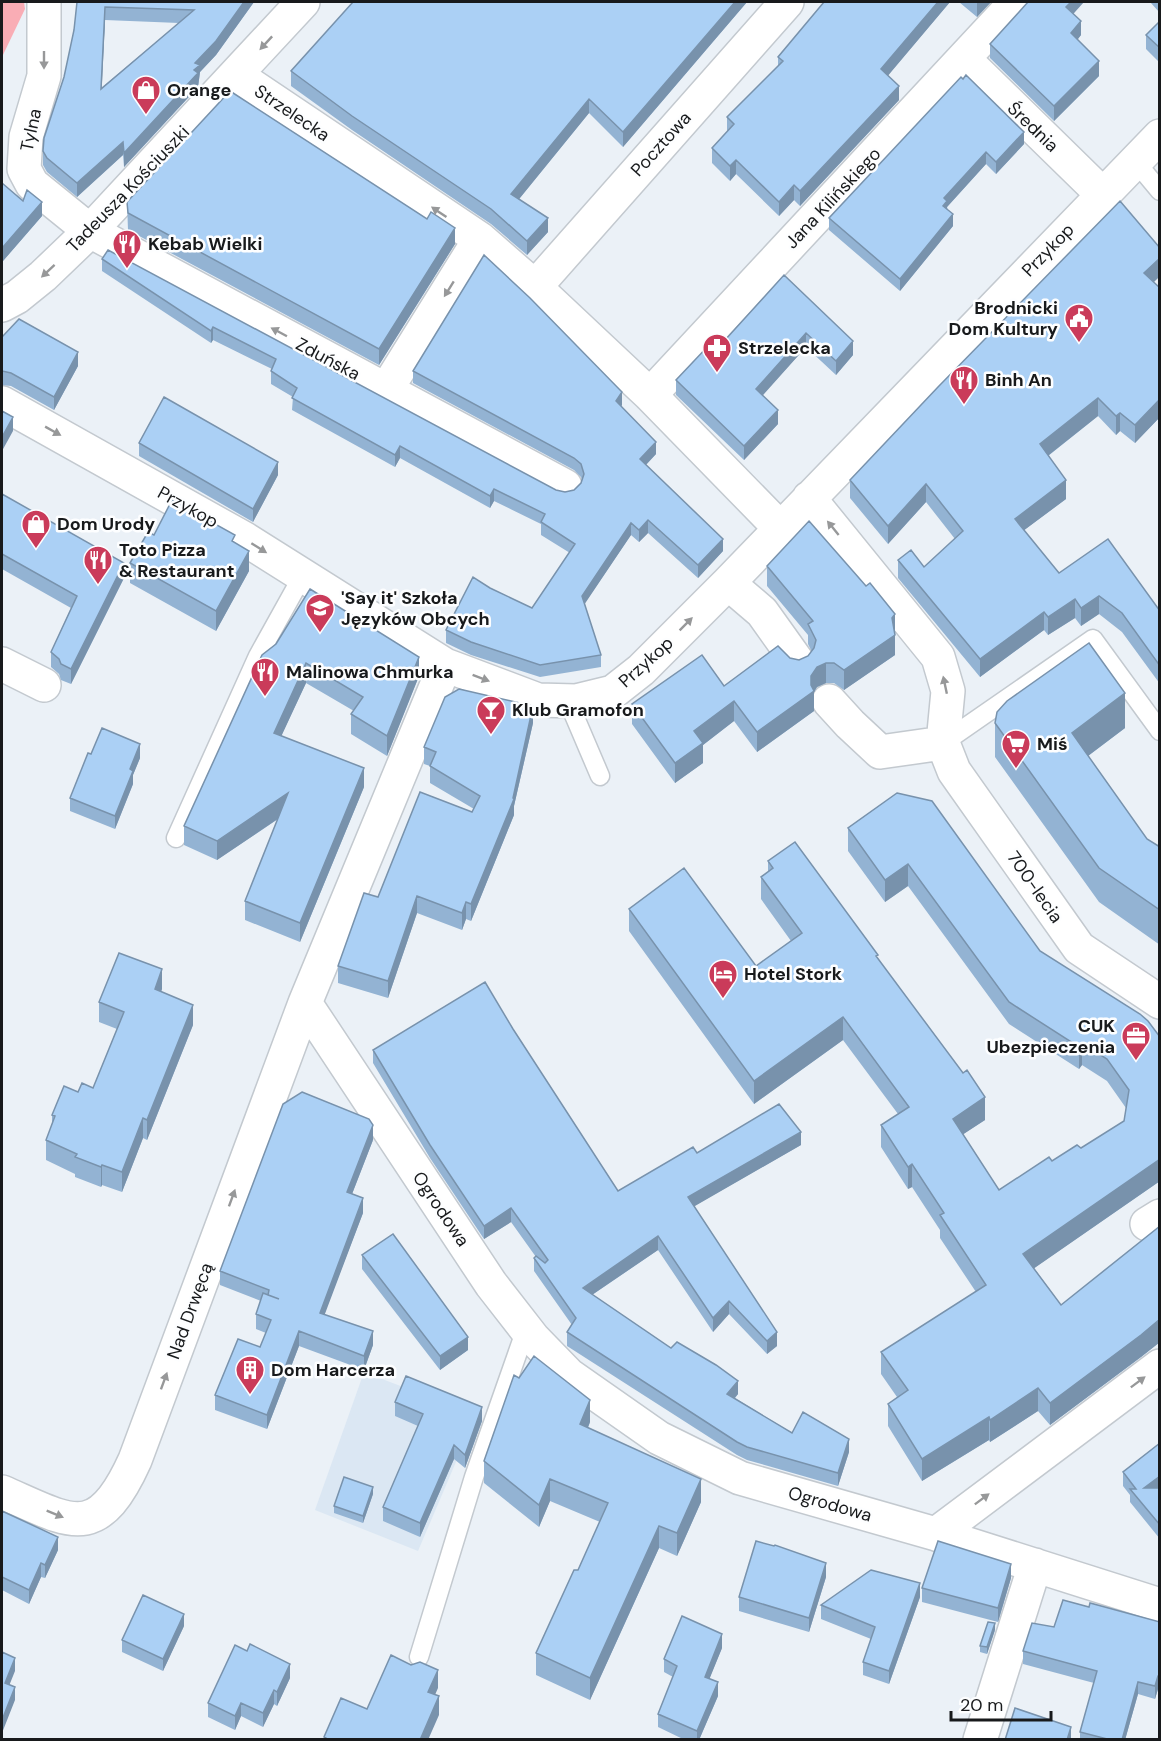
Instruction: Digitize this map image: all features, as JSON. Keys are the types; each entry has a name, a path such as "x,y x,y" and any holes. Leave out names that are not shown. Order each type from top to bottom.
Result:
{"street":[{"name":"Tylna","path":"44,2 44,76 26,137 24,169 32,184 90,231"},
{"name":"Pocztowa","path":"535,287 788,2"},
{"name":"Jana Kilińskiego","path":"650,395 1016,2"},
{"name":"Tadeusza Kościuszki","path":"2,305 35,283 90,231 300,5"},
{"name":"Średnia","path":"964,59 1102,194"},
{"name":"Strzelecka","path":"236,75 480,239 535,287 650,395 780,528"},
{"name":"Przykop","path":"2,403 245,539 445,665 538,700 576,701 613,692 641,670 1160,136"},
{"name":"Zduńska","path":"90,231 565,486"},
{"path":"386,390 480,239"},
{"name":"700-lecia","path":"809,498 938,657 948,691 943,743 954,771 1079,948 1160,1002"},
{"path":"728,583 762,612 797,661"},
{"path":"2,664 44,685"},
{"path":"305,1003 445,665"},
{"path":"829,701 880,752 943,743"},
{"name":"Ogrodowa","path":"305,1003 491,1284 526,1329 569,1374 659,1438 740,1478 936,1534 1160,1605"},
{"name":"Nad Drwęcą","path":"2,1491 63,1518 88,1519 108,1506 124,1484 305,1003"},
{"path":"936,1534 1160,1366"},
{"path":"980,1740 1035,1566"}],"lane":[{"path":"1135,161 1160,191"},
{"path":"176,838 258,656 303,575"},
{"path":"943,743 1093,639 1160,731"},
{"path":"568,701 600,777"},
{"path":"419,1657 474,1477 526,1329"}],"shaded area":[{"path":"2,2 24,2 25,9 2,57"},
{"path":"364,1372 476,1415 418,1551 315,1510"}],"building":[{"path":"77,2 244,2 216,41 195,63 200,65 194,70 198,73 124,153 123,142 77,183 47,158 43,151 44,138 64,77 74,30","holes":["105,7 194,10 101,89"]},
{"path":"353,2 735,2 623,132 589,99 511,194 548,218 527,241 491,209 352,116 291,71"},
{"path":"824,2 938,2 881,69 899,86 800,191 794,185 779,202 736,160 730,166 712,148 734,124 727,117 783,61 778,57"},
{"path":"1028,2 1071,2 1066,7 1081,21 1071,33 1099,61 1054,106 990,44"},
{"path":"1160,21 1160,48 1146,35"},
{"path":"966,75 1024,132 996,162 986,152 944,198 947,201 943,206 953,214 900,279 829,218 961,77 963,79"},
{"path":"230,91 427,219 431,212 455,228 379,349 128,213 127,202"},
{"path":"2,183 23,201 27,190 42,202 3,247 2,246"},
{"path":"1120,201 1160,248 1160,258 1144,273 1160,288 1160,399 1135,425 1120,413 1116,416 1098,398 1040,444 1066,480 1015,519 1059,573 1108,539 1160,611 1160,666 1122,613 1099,596 1081,608 1075,599 1048,617 1044,612 980,659 898,560 911,550 924,567 963,531 926,484 888,526 850,480"},
{"path":"108,250 556,490 565,492 574,490 581,483 584,474 581,464 574,458 413,371 484,255 530,298 622,392 616,401 656,442 640,459 723,539 698,565 648,520 639,530 631,523 582,596 601,655 540,665 471,642 446,630 473,577 490,588 532,608 575,544 541,522 545,514 494,489 490,496 400,446 395,455 292,398 297,388 271,371 276,359 213,327 211,331 102,259"},
{"path":"784,275 853,341 836,361 806,333 756,389 778,410 744,446 676,380 710,344 716,350"},
{"path":"19,319 78,352 54,397 11,373 2,371 2,337"},
{"path":"164,397 278,462 253,509 139,443"},
{"path":"2,411 13,417 2,437"},
{"path":"2,494 124,563 71,669 61,664 51,652 77,596 2,554"},
{"path":"172,500 235,535 232,541 249,551 216,611 130,563 148,532 154,535"},
{"path":"809,521 866,586 870,583 895,614 892,618 895,635 844,670 834,663 826,663 817,667 811,676 814,691 757,732 734,701 694,731 703,743 675,763 632,704 702,655 724,686 778,646 790,658 799,660 808,656 816,640 808,624 813,621 767,566"},
{"path":"310,589 419,657 387,736 351,714 363,697 306,663 274,733 364,768 300,923 245,901 288,793 217,841 184,826 262,655 276,644"},
{"path":"1089,643 1125,693 1072,733 1147,839 1160,847 1160,910 1099,868 995,723 997,712 1007,701"},
{"path":"459,689 533,706 514,799 471,904 466,902 462,913 417,896 388,981 338,966 364,893 378,897 420,792 472,812 480,796 430,766 436,752 424,747 445,697"},
{"path":"102,728 140,744 130,769 133,771 115,816 70,798 88,753 91,754"},
{"path":"897,793 932,801 1040,951 1140,1014 1160,1037 1160,1159 1023,1254 1061,1305 1160,1226 1160,1319 1050,1403 1038,1388 990,1420 989,1417 922,1459 888,1404 908,1390 881,1352 986,1285 940,1215 944,1213 912,1164 908,1167 881,1125 909,1107 843,1017 754,1081 629,909 684,868 756,966 802,933 761,877 773,868 768,861 795,842 963,1073 967,1070 985,1097 953,1119 999,1190 1049,1157 1052,1161 1077,1145 1081,1148 1124,1121 1129,1090 1107,1059 1082,1043 1079,1047 1009,1002 908,864 885,880 848,828"},
{"path":"119,953 162,969 155,989 193,1005 147,1120 143,1118 122,1172 75,1157 77,1154 46,1140 55,1116 52,1115 64,1086 78,1092 82,1083 93,1088 124,1012 99,1002"},
{"path":"485,982 618,1191 693,1147 697,1153 779,1104 801,1132 688,1197 777,1332 767,1341 729,1301 713,1318 658,1236 583,1288 671,1348 677,1342 716,1365 738,1381 727,1394 792,1433 803,1412 849,1439 838,1473 747,1447 737,1442 567,1332 576,1318 534,1258 536,1256 545,1263 548,1260 511,1208 484,1226 430,1145 373,1050"},
{"path":"302,1092 369,1119 373,1125 347,1192 363,1198 320,1313 373,1331 364,1356 299,1331 267,1415 215,1395 238,1339 260,1347 271,1320 256,1314 263,1293 268,1295 269,1290 220,1271 283,1104"},
{"path":"393,1234 468,1337 440,1356 362,1255"},
{"path":"534,1356 590,1400 580,1424 701,1479 677,1533 659,1526 590,1678 536,1653 574,1570 578,1570 608,1503 550,1479 539,1505 484,1461 514,1375 519,1378"},
{"path":"406,1376 482,1407 465,1455 454,1445 420,1523 383,1507 423,1414 395,1402"},
{"path":"1160,1443 1160,1476 1144,1488 1160,1488 1160,1525 1130,1489 1136,1489 1123,1472"},
{"path":"344,1477 373,1487 363,1516 334,1506"},
{"path":"2,1511 58,1537 45,1565 41,1563 29,1590 2,1577"},
{"path":"756,1541 775,1545 826,1563 809,1618 739,1597"},
{"path":"938,1541 1011,1564 998,1608 922,1588"},
{"path":"871,1570 920,1583 889,1671 863,1662 875,1627 821,1605"},
{"path":"143,1595 184,1614 163,1659 122,1640"},
{"path":"1063,1600 1089,1607 1090,1603 1160,1622 1160,1676 1155,1686 1138,1682 1122,1740 1111,1740 1080,1732 1097,1671 1023,1651 1032,1623 1054,1627"},
{"path":"682,1616 722,1634 705,1677 718,1682 697,1731 658,1714 677,1666 664,1659"},
{"path":"988,1622 995,1623 987,1647 980,1646"},
{"path":"250,1644 290,1664 277,1692 274,1690 263,1713 241,1703 235,1716 208,1703 235,1645 247,1651"},
{"path":"2,1652 15,1658 5,1683 15,1687 2,1720"},
{"path":"391,1655 411,1665 420,1662 438,1670 428,1692 439,1696 420,1740 329,1740 324,1737 341,1698 367,1709"},
{"path":"1015,1708 1071,1727 1067,1740 1005,1740"}],"place":[{"name":"Orange","path":"146,116"},
{"name":"Kebab Wielki","path":"127,270"},
{"name":"Brodnicki Dom Kultury","path":"1079,344"},
{"name":"Strzelecka","path":"717,374"},
{"name":"Binh An","path":"964,406"},
{"name":"Dom Urody","path":"36,550"},
{"name":"Toto Pizza & Restaurant","path":"98,586"},
{"name":"'Say it' Szkoła Języków Obcych","path":"320,634"},
{"name":"Malinowa Chmurka","path":"265,698"},
{"name":"Klub Gramofon","path":"491,736"},
{"name":"Miś","path":"1016,770"},
{"name":"Hotel Stork","path":"723,1000"},
{"name":"CUK Ubezpieczenia","path":"1136,1062"},
{"name":"Dom Harcerza","path":"250,1396"}]}
